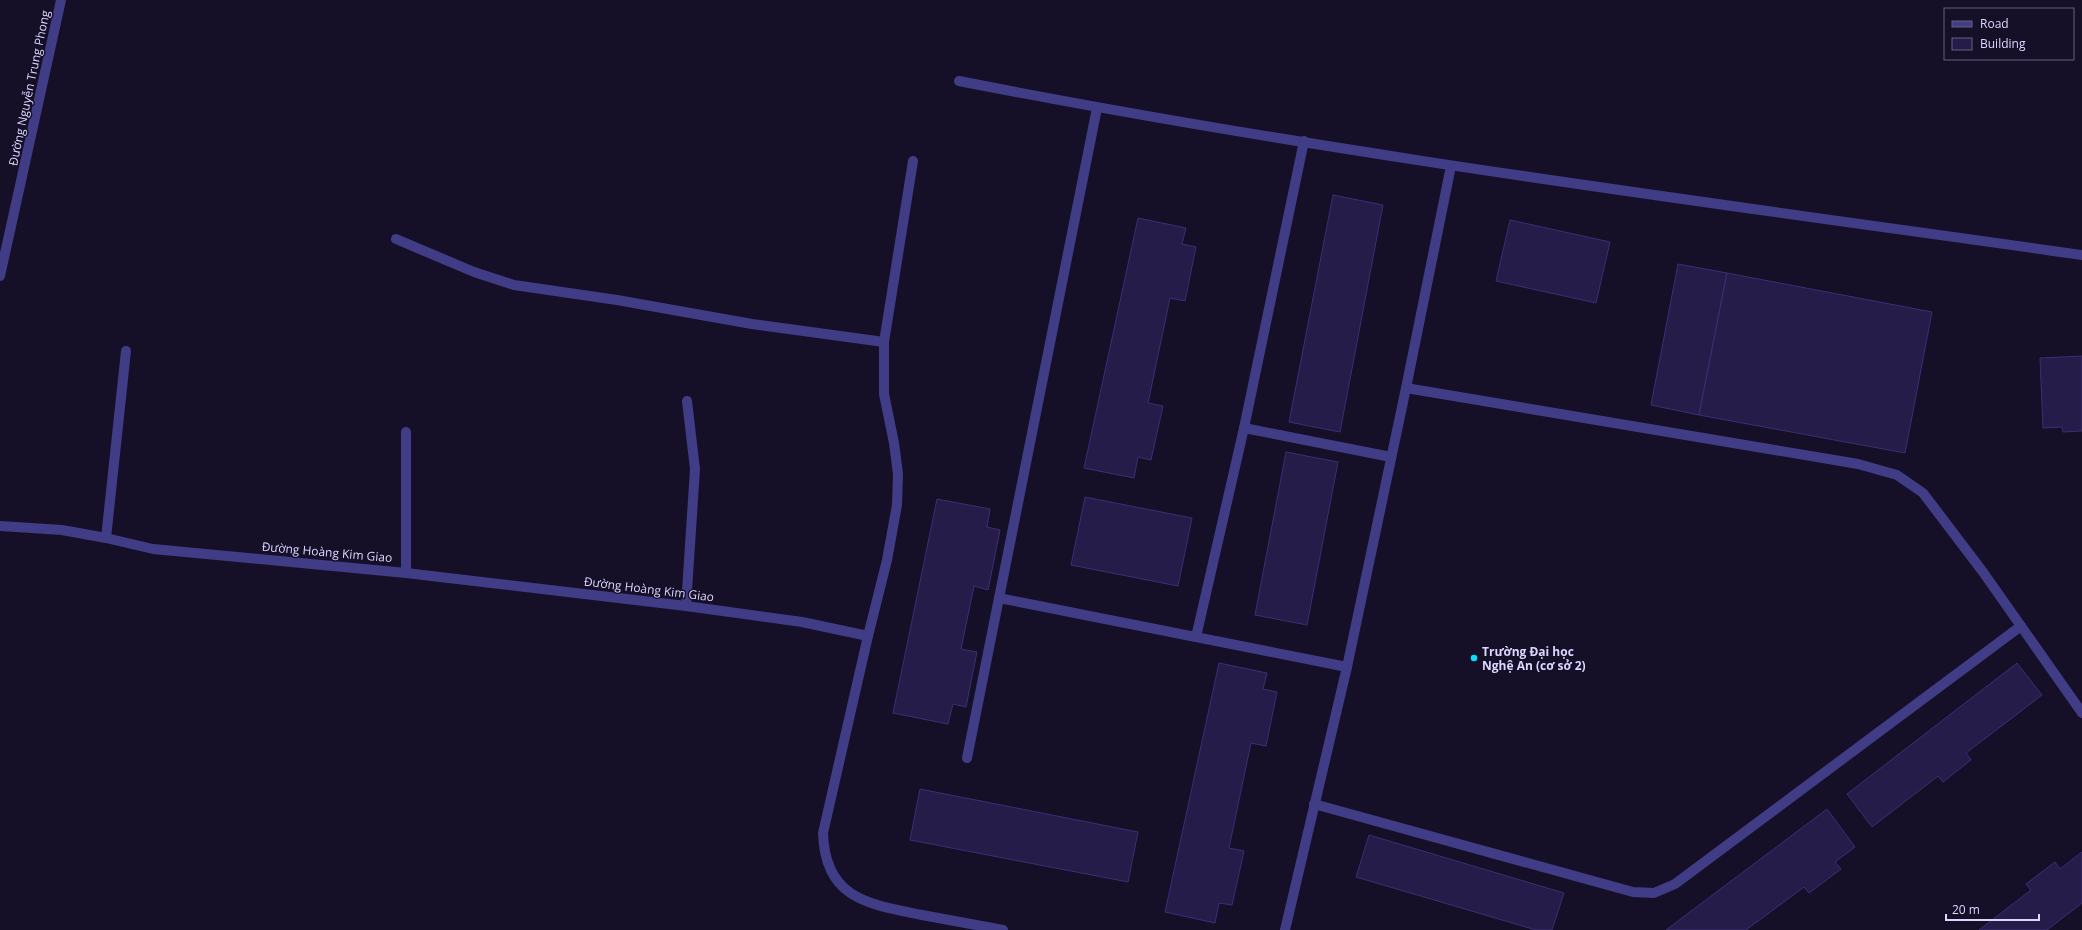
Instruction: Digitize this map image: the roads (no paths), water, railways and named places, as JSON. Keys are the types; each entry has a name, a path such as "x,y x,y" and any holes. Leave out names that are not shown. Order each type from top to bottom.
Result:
{"street":[{"name":"Đường Nguyễn Trung Phong","path":"0,276 61,0"},
{"path":"959,81 1097,108 1451,166 2082,254"},
{"path":"967,758 1097,108"},
{"path":"1196,637 1244,428 1304,141"},
{"path":"913,161 884,342 884,394 894,443 898,474 897,505 889,553 868,636 823,833 823,845 829,868 845,889 866,902 1003,930"},
{"path":"1285,930 1347,667 1451,166"},
{"path":"396,240 474,272 514,285 617,300 752,324 884,342"},
{"path":"106,538 126,351"},
{"path":"1406,388 1858,464 1897,475 1923,493 2021,626 2082,713"},
{"path":"686,606 695,469 687,401"},
{"path":"1244,428 1391,457"},
{"path":"406,432 406,573"},
{"name":"Đường Hoàng Kim Giao","path":"0,526 62,530 153,549 406,573 686,606 802,622 868,636"},
{"path":"999,598 1347,667"},
{"path":"1314,804 1633,892 1654,893 1675,884 2021,626"}],"place":[{"name":"Trường Đại học Nghệ An (cơ sở 2)","path":"1474,658"}]}
